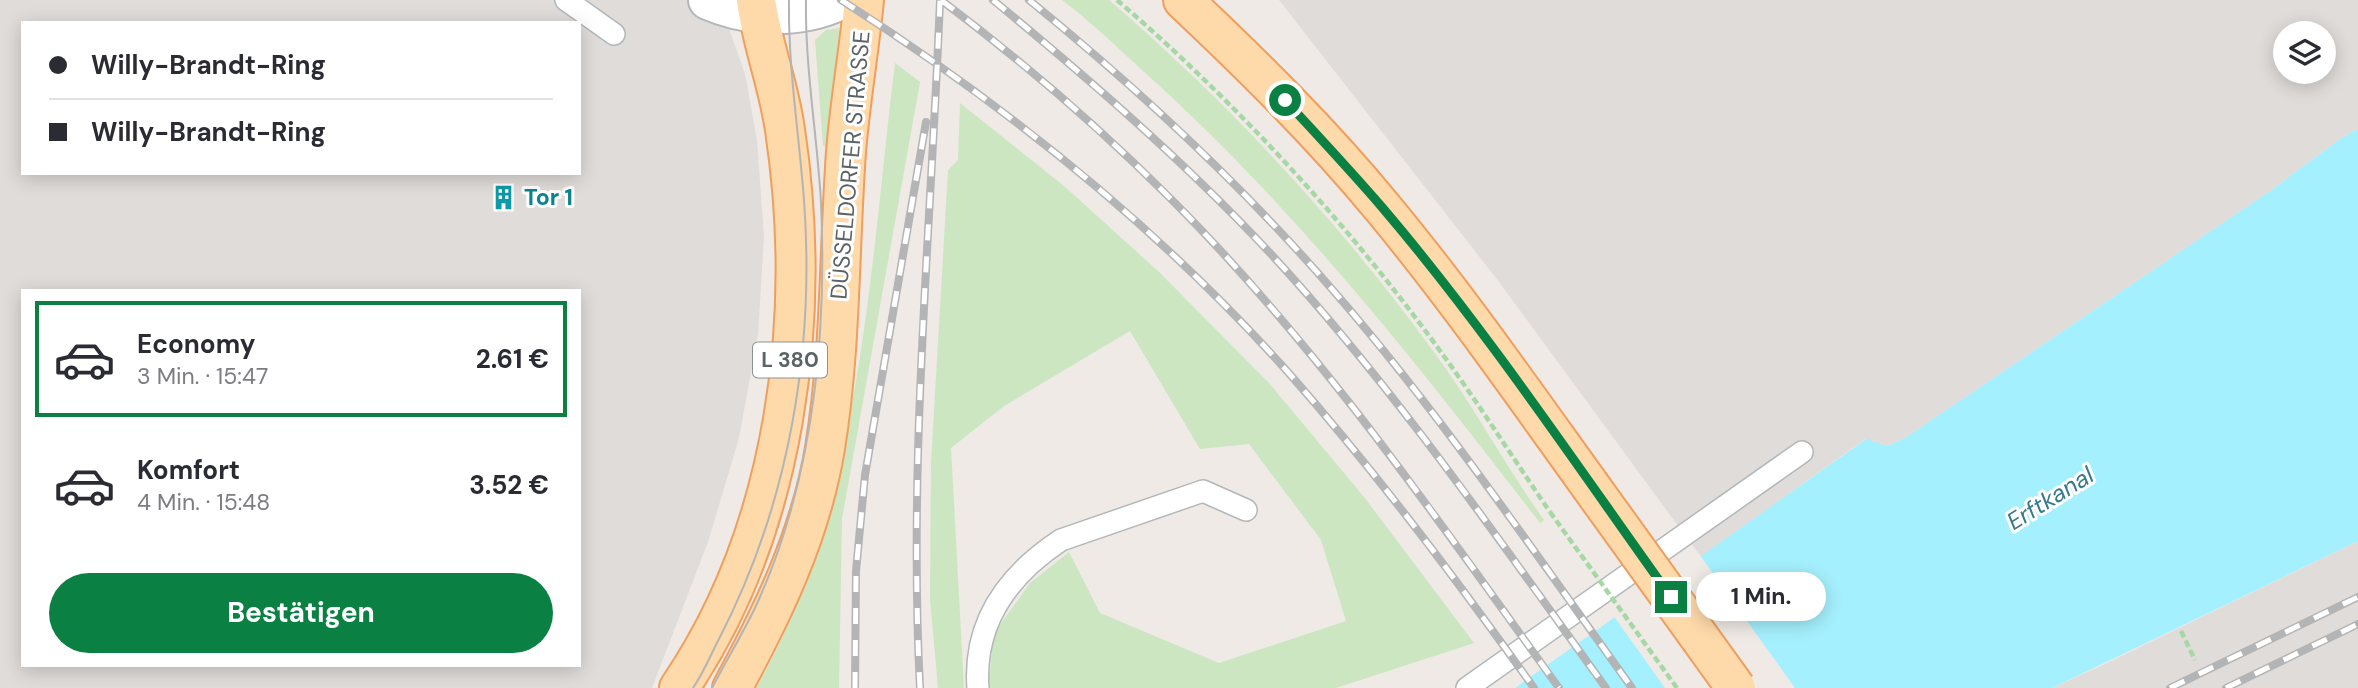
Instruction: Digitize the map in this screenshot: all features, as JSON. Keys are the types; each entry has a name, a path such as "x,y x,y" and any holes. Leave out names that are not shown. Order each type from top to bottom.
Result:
{"main road":[{"name":"DÜSSELDORFER STRASSE","path":"732,688 773,613 804,533 825,450 837,362 846,150 864,0"},
{"path":"1183,0 1269,82 1382,207 1496,354 1736,688"},
{"name":"DÜSSELDORFER STRASSE","path":"678,688 728,597 760,515 779,438 791,355 795,278 793,202 783,118 757,7"}],"street":[{"name":"DÜSSELDORFER STRASSE","path":"708,0 731,10 757,7 806,11 841,0"}],"lane":[{"path":"566,0 614,34"},
{"path":"1467,688 1802,452"},
{"path":"978,688 976,666 982,631 998,598 1019,572 1061,540 1203,491 1246,510"}],"path":[{"path":"1117,0 1220,93 1336,220 1446,359 1550,512 1677,688"},
{"path":"2180,631 2195,660"}],"shaded area":[{"path":"0,0 719,0 745,74 757,140 764,237 758,334 739,438 708,542 652,688 0,688"},
{"path":"1279,0 2358,0 2358,129 1905,438 1887,446 1865,439 1701,557 1496,278"},
{"path":"2358,541 2358,688 2052,688 2105,664"}],"green space":[{"path":"1062,0 1109,0 1198,81 1283,168 1362,259 1436,355 1544,520 1540,523 1400,345 1302,231 1198,122 1083,16"},
{"path":"839,28 830,147 823,146 815,40 826,30"},
{"path":"895,63 920,82 842,519 839,688 756,688 791,618 818,543 840,465 868,303"},
{"path":"960,103 1064,186 1158,271 1269,383 1364,497 1474,643 1336,688 988,688 994,633 1030,583 1069,552 1100,613 1219,663 1346,621 1321,540 1249,444 1200,449 1130,331 1004,406 951,448 964,688 938,688 930,599 931,463 948,170 958,160"}],"water":[{"name":"Erftkanal","path":"2358,129 2358,541 2052,688 1515,688 1866,439 1887,446 1905,438"}],"pier":[{"path":"1699,554 1795,688 1665,688 1613,615"}],"tram line":[{"path":"693,688 744,586 764,533 780,479 800,369 806,256 804,200 790,51 789,0"},
{"path":"712,688 755,608 775,560 791,511 812,409 818,357 822,253 821,202 807,51 806,0"}],"railway":[{"path":"841,0 902,40 1020,125 1077,170 1186,267 1320,409 1445,566 1534,688"},
{"path":"920,688 917,602 919,430 940,0"},
{"path":"941,0 1089,121 1145,173 1226,256 1375,436 1559,688"},
{"path":"993,0 1101,91 1170,154 1237,219 1316,304 1403,410 1606,688"},
{"path":"1029,0 1194,144 1256,206 1333,291 1379,345 1466,457 1632,688"},
{"path":"855,688 856,571 865,475 926,122"},
{"path":"2170,688 2358,597"},
{"path":"2226,688 2358,624"}],"place":[{"name":"Tor 1","path":"504,197"}],"route":[{"path":"1285,100 1382,207 1415,249 1496,354 1671,597"}]}
